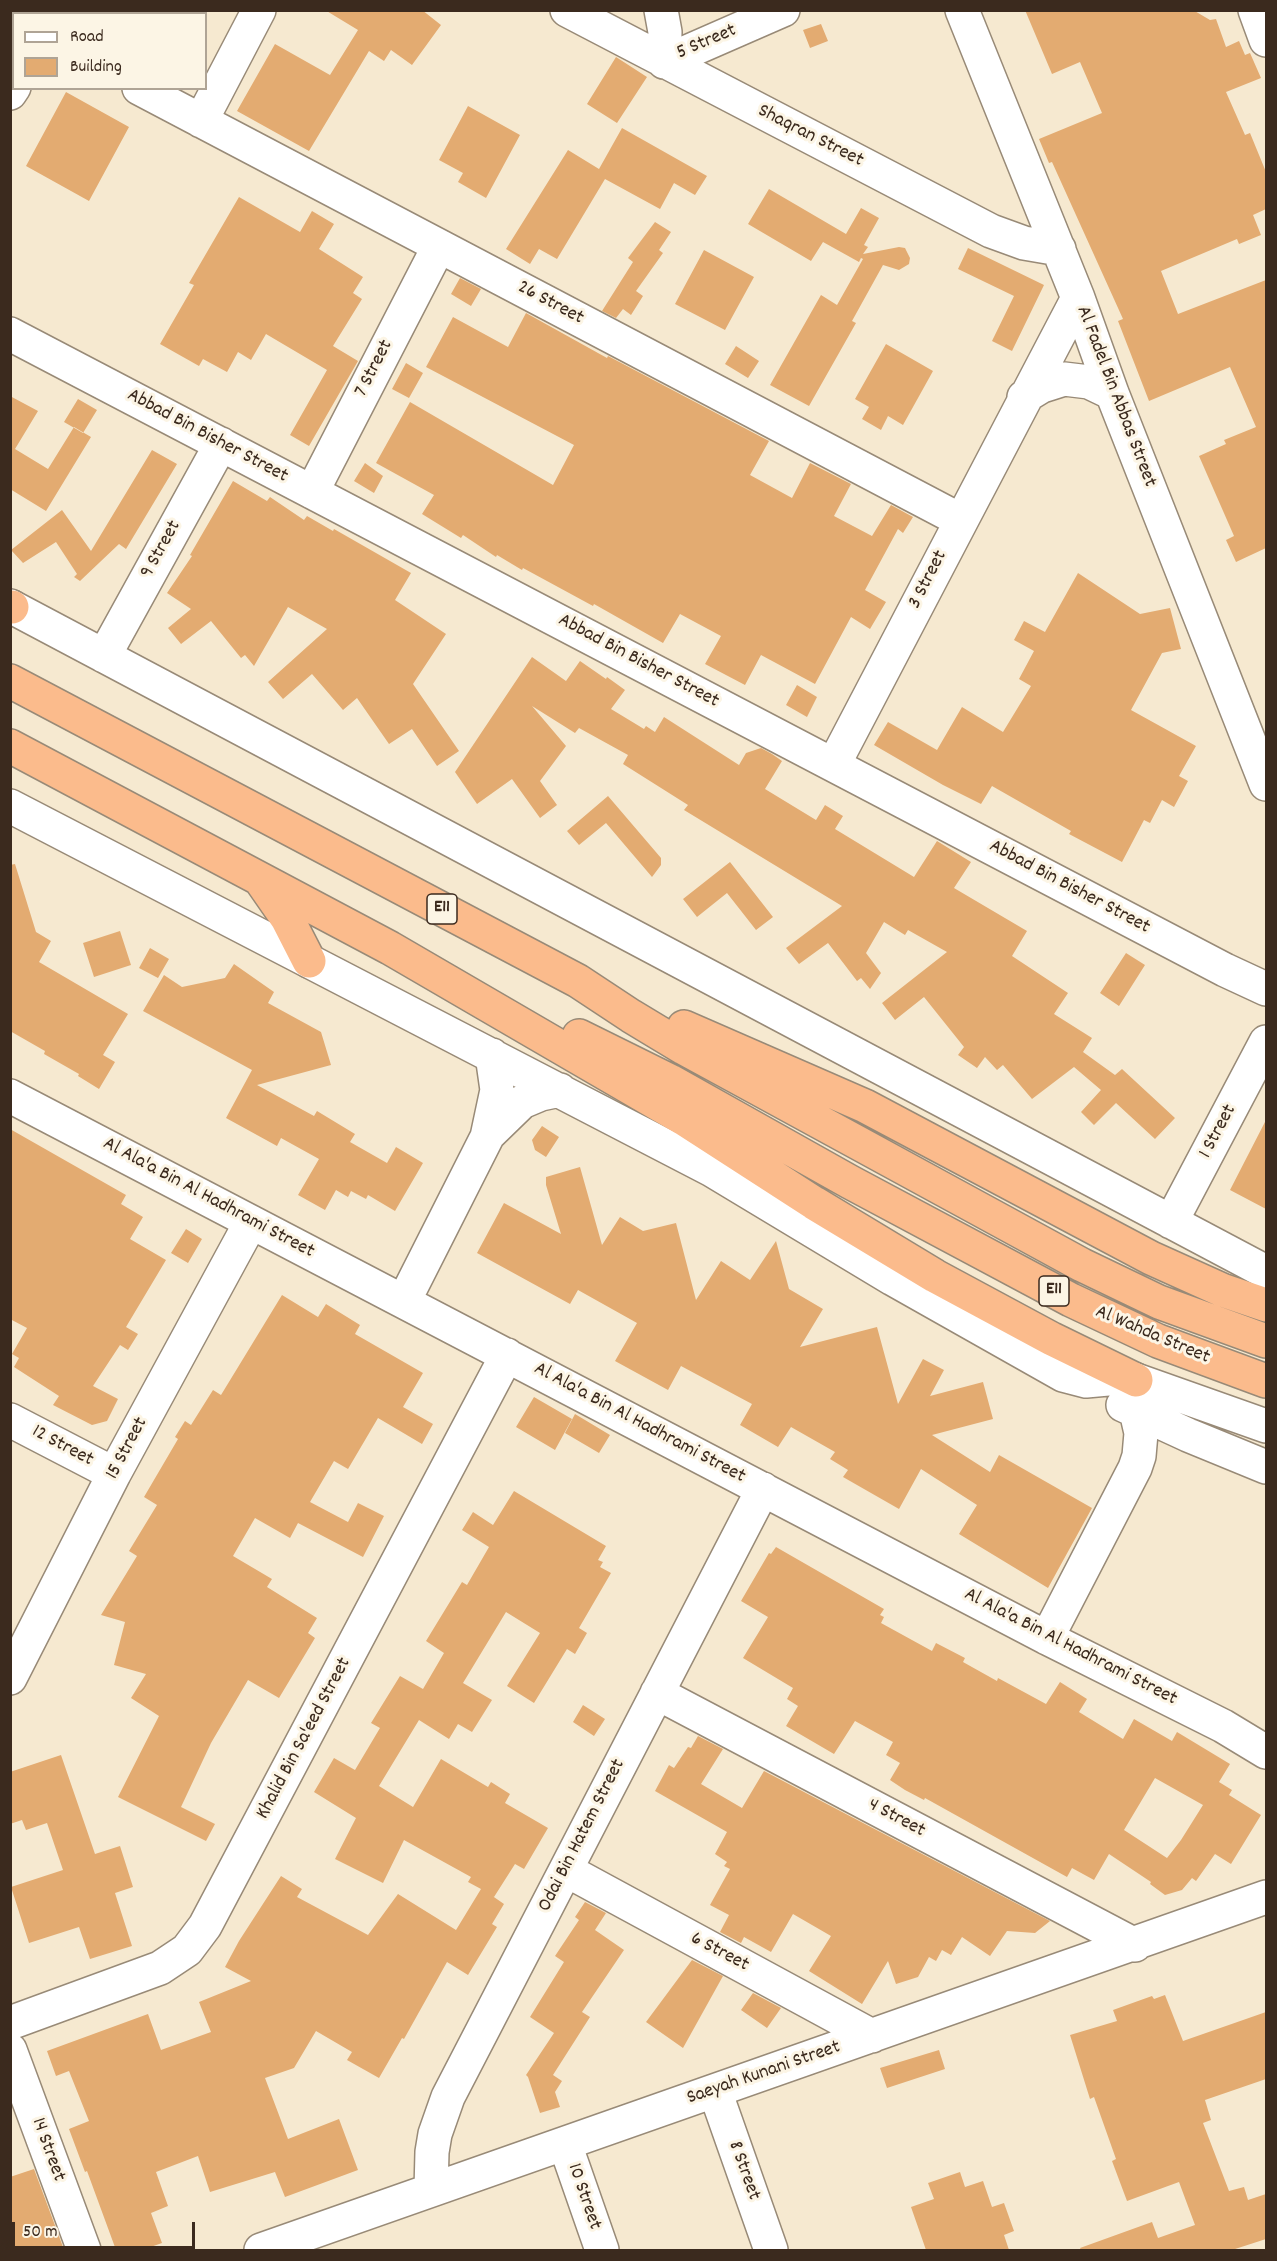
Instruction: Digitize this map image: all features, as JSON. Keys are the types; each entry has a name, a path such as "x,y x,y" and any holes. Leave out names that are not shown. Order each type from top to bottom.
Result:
{"highway":[{"name":"E11","path":"10,681 578,981"},
{"name":"E11","path":"10,746 390,948"},
{"path":"259,879 287,918 309,961"},
{"name":"Al Wahda Street","path":"390,948 636,1063 850,1182 1071,1300 1158,1341 1266,1381"},
{"path":"390,948 684,1119 814,1203 935,1276 1052,1339 1136,1395"},
{"name":"Al Wahda Street","path":"578,981 675,1043 1082,1265 1159,1302 1266,1341"},
{"path":"578,981 821,1085 1151,1258 1213,1286 1266,1305"}],"street":[{"path":"201,121 259,10"},
{"name":"Shaqran Street","path":"567,10 991,231 1024,243 1059,249"},
{"path":"661,10 665,32 664,62"},
{"name":"5 Street","path":"664,62 783,10"},
{"name":"Al Fadel Bin Abbas Street","path":"962,10 1059,249 1112,393 1266,784"},
{"path":"1255,10 1266,40"},
{"name":"26 Street","path":"143,90 960,520"},
{"name":"7 Street","path":"312,492 439,246"},
{"name":"3 Street","path":"834,764 1024,397 1078,298"},
{"name":"Abbad Bin Bisher Street","path":"10,334 1225,970 1266,989"},
{"path":"1024,397 1042,386 1065,379 1089,382 1112,393"},
{"name":"9 Street","path":"104,656 221,444"},
{"path":"11,607 1266,1272"},
{"path":"10,806 728,1179 893,1279 1063,1374 1086,1381 1119,1378 1136,1395 1188,1435 1266,1467"},
{"name":"1 Street","path":"1172,1222 1266,1042"},
{"path":"404,1301 487,1137 498,1090 492,1055"},
{"path":"487,1137 522,1102 541,1094 560,1090"},
{"name":"Al Ala'a Bin Al Hadhrami Street","path":"10,1096 1047,1638 1224,1726 1266,1752"},
{"name":"15 Street","path":"10,1678 114,1474 251,1222"},
{"name":"Khalid Bin Sa'eed Street","path":"10,2023 160,1968 188,1950 206,1926 507,1355"},
{"path":"1136,1395 1266,1426"},
{"path":"1047,1638 1135,1468 1139,1456 1141,1433 1136,1395"},
{"name":"12 Street","path":"10,1420 114,1474"},
{"path":"1135,1468 1160,1446 1188,1435"},
{"name":"Odai Bin Hatem Street","path":"431,2190 432,2152 448,2097 763,1489"},
{"name":"4 Street","path":"657,1693 1135,1945"},
{"name":"6 Street","path":"566,1870 872,2036"},
{"name":"Saeyah Kunani Street","path":"261,2250 1135,1945 1266,1897"},
{"name":"14 Street","path":"10,2050 84,2250"},
{"name":"8 Street","path":"715,2091 771,2250"},
{"name":"10 Street","path":"565,2144 602,2250"}],"building":[{"path":"325,10 422,10 441,25 412,65 391,50 384,61 369,51 309,151 237,111 275,44 330,75 358,30"},
{"path":"1025,10 1193,10 1210,20 1216,19 1226,47 1239,41 1245,55 1250,53 1261,78 1226,92 1245,135 1250,133 1266,172 1266,209 1253,215 1261,235 1239,244 1237,239 1161,271 1178,314 1266,280 1266,548 1236,562 1226,540 1234,536 1199,456 1226,444 1224,440 1256,427 1230,367 1149,401 1118,321 1123,319 1052,162 1049,163 1039,139 1102,113 1080,62 1052,74"},
{"path":"821,24 828,41 810,48 803,30"},
{"path":"616,57 647,77 617,123 587,104"},
{"path":"66,92 129,127 89,201 26,166"},
{"path":"468,106 520,135 486,198 458,182 463,173 439,160"},
{"path":"622,128 707,176 695,195 674,183 660,209 605,179 557,259 539,249 530,264 506,249 568,150 599,169"},
{"path":"769,189 846,234 861,208 879,218 864,245 868,247 863,254 899,247 905,248 910,258 909,264 899,270 883,265 852,321 856,323 809,406 770,385 821,295 837,305 863,259 861,258 859,262 823,242 811,261 748,224"},
{"path":"239,197 300,232 312,211 334,224 319,249 363,277 353,293 362,299 333,346 358,361 309,446 290,435 327,370 266,334 251,360 238,352 227,372 203,359 199,366 160,344 194,285 189,283"},
{"path":"655,222 671,232 659,250 663,253 636,291 643,296 631,315 623,309 616,318 602,311 633,262 628,258"},
{"path":"968,248 1044,285 1012,351 992,341 1014,296 958,269"},
{"path":"704,250 754,277 725,330 675,304"},
{"path":"460,278 481,289 471,306 451,294"},
{"path":"526,313 607,358 608,356 769,441 750,475 792,498 810,463 851,484 834,516 872,536 891,505 913,517 903,533 898,529 865,590 886,602 870,629 851,617 815,684 761,655 745,685 705,664 721,636 680,614 663,643 594,604 593,606 497,555 496,557 463,535 461,538 422,514 434,495 376,463 410,402 553,485 574,445 426,367 453,317 508,347"},
{"path":"886,344 933,371 903,425 888,416 881,430 862,419 869,407 855,399"},
{"path":"736,346 759,361 748,378 725,364"},
{"path":"406,363 423,373 409,398 392,389"},
{"path":"10,396 38,411 15,449 48,469 74,427 91,437 46,511 10,489"},
{"path":"78,399 97,410 83,433 64,422"},
{"path":"152,450 177,464 126,549 119,544 80,581 74,577 77,574 56,542 23,563 11,550 62,510 91,551"},
{"path":"365,463 383,476 374,493 354,481"},
{"path":"233,481 267,501 270,497 304,520 307,516 333,531 334,529 411,573 395,600 446,634 413,684 459,751 437,766 412,729 389,744 357,698 343,710 312,674 283,699 268,682 327,629 288,607 254,666 245,655 241,658 211,621 181,644 168,628 191,609 167,593 192,556 190,555"},
{"path":"1078,573 1140,614 1170,608 1181,649 1162,653 1131,710 1196,746 1179,776 1188,781 1174,807 1162,800 1150,823 1144,820 1122,862 1069,834 1071,831 992,786 981,804 874,745 888,722 937,750 962,707 1003,732 1031,686 1019,679 1034,651 1014,640 1024,621 1045,632"},
{"path":"532,657 566,681 580,661 606,679 607,677 625,690 611,709 644,729 646,726 655,732 664,717 739,765 746,753 761,748 772,754 782,761 765,789 816,820 825,805 843,816 835,829 914,877 937,841 971,862 954,888 1027,931 1012,956 1068,993 1054,1014 1092,1038 1083,1052 1115,1075 1122,1069 1175,1118 1155,1139 1116,1103 1094,1125 1081,1112 1101,1090 1074,1067 1032,1099 1003,1065 997,1070 985,1057 977,1068 958,1055 964,1047 924,997 895,1020 882,1003 947,952 908,930 905,935 884,922 866,953 881,973 870,989 861,978 857,981 828,943 799,964 786,948 842,906 684,810 688,805 623,764 628,755 579,728 575,733 532,706 566,746 540,781 557,805 540,818 512,779 477,804 455,772"},
{"path":"797,685 817,697 807,717 786,705"},
{"path":"608,796 661,858 661,865 652,877 606,823 579,845 567,831"},
{"path":"730,862 773,917 756,930 727,893 697,917 683,899"},
{"path":"15,864 36,932 51,941 39,962 128,1014 103,1055 115,1062 99,1089 78,1076 79,1074 44,1054 45,1051 10,1031 10,865"},
{"path":"120,931 131,965 94,977 83,943"},
{"path":"150,948 169,959 158,978 139,968"},
{"path":"1126,953 1145,965 1119,1006 1100,993"},
{"path":"234,964 274,992 268,1003 321,1032 331,1065 257,1085 314,1116 317,1111 355,1134 350,1142 387,1163 396,1147 423,1163 395,1211 368,1195 366,1199 351,1191 348,1197 336,1190 325,1210 298,1195 319,1159 281,1138 277,1146 226,1118 252,1070 143,1011 164,975 182,987 225,978"},
{"path":"1266,1120 1266,1209 1230,1190"},
{"path":"542,1126 559,1137 546,1157 535,1150 532,1140"},
{"path":"10,1129 126,1195 121,1204 143,1217 130,1239 166,1260 126,1327 138,1334 128,1350 120,1345 93,1386 118,1399 107,1421 92,1425 53,1405 59,1396 14,1367 19,1358 12,1354 27,1328 10,1319"},
{"path":"580,1167 602,1245 620,1217 643,1231 676,1223 696,1300 721,1261 750,1280 776,1241 789,1289 823,1309 800,1347 877,1327 898,1404 923,1359 944,1370 930,1396 983,1382 993,1419 932,1435 990,1472 999,1455 1092,1508 1048,1588 959,1534 977,1505 921,1469 899,1509 843,1477 848,1470 830,1459 835,1452 791,1427 778,1447 740,1425 752,1404 681,1366 668,1390 615,1361 637,1323 578,1290 570,1304 477,1253 504,1203 561,1234 546,1185 546,1177"},
{"path":"186,1229 202,1239 188,1263 171,1253"},
{"path":"282,1295 318,1317 326,1304 360,1325 355,1334 423,1373 403,1407 433,1424 422,1444 378,1418 348,1469 334,1461 310,1502 348,1522 358,1503 384,1516 363,1557 298,1523 290,1538 255,1518 233,1556 272,1579 267,1587 317,1618 308,1633 315,1638 279,1698 248,1680 211,1743 181,1807 215,1824 206,1841 118,1797 159,1716 131,1698 146,1674 114,1665 125,1622 101,1615 137,1556 129,1551 157,1505 144,1497 178,1439 175,1437 185,1421 191,1425 213,1390 221,1395"},
{"path":"534,1397 572,1419 555,1450 516,1427"},
{"path":"575,1414 610,1435 599,1453 565,1433"},
{"path":"514,1491 606,1546 598,1560 603,1562 600,1567 611,1573 579,1628 587,1633 575,1654 567,1649 534,1703 507,1686 540,1633 506,1612 463,1683 492,1700 472,1732 458,1724 449,1739 419,1720 379,1786 413,1807 441,1759 488,1787 491,1782 510,1794 505,1803 548,1828 524,1869 515,1864 494,1897 491,1895 504,1904 492,1924 497,1927 468,1975 447,1962 404,2039 402,2038 379,2078 347,2060 352,2052 316,2031 294,2068 265,2078 288,2139 339,2119 358,2170 285,2197 275,2172 210,2192 198,2156 156,2172 168,2206 151,2213 162,2243 142,2250 116,2250 69,2129 89,2121 69,2071 56,2076 47,2051 148,2014 161,2050 211,2032 199,2002 251,1981 225,1967 281,1876 302,1889 297,1897 368,1935 398,1894 456,1930 481,1889 468,1882 471,1877 404,1840 383,1883 335,1859 356,1818 314,1792 334,1758 355,1770 380,1728 371,1723 400,1676 423,1689 444,1653 426,1641 462,1582 467,1585 489,1547 462,1530 473,1512 493,1525"},
{"path":"776,1547 884,1609 880,1615 884,1617 881,1623 932,1651 936,1643 965,1658 963,1662 997,1681 998,1678 1046,1704 1060,1682 1087,1699 1079,1712 1123,1739 1134,1719 1172,1741 1177,1732 1230,1764 1219,1782 1232,1790 1229,1795 1261,1815 1231,1864 1215,1854 1196,1881 1192,1878 1182,1890 1165,1895 1150,1884 1151,1882 1109,1854 1094,1880 1072,1868 1067,1877 925,1798 924,1800 905,1790 890,1780 900,1763 886,1755 893,1742 855,1721 834,1754 786,1726 798,1706 787,1699 793,1688 743,1658 768,1617 741,1601 769,1553 771,1554","holes":["1155,1778 1203,1805 1167,1858 1124,1830"]},
{"path":"583,1705 605,1719 594,1736 573,1722"},
{"path":"698,1736 723,1749 701,1784 742,1808 764,1771 1050,1921 1035,1933 1007,1931 990,1956 962,1937 951,1955 942,1950 936,1961 929,1957 918,1977 896,1984 888,1961 862,2004 809,1971 831,1936 793,1914 771,1952 744,1937 741,1943 720,1932 729,1915 710,1905 730,1869 724,1866 727,1862 715,1854 727,1832 655,1791 669,1765 674,1768"},
{"path":"61,1755 95,1854 120,1846 133,1887 115,1893 132,1946 90,1959 79,1927 29,1943 11,1887 63,1870 47,1823 26,1830 22,1820 10,1824 10,1772"},
{"path":"585,1902 606,1913 595,1930 624,1950 582,2012 590,2017 553,2075 562,2081 555,2092 560,2107 540,2113 526,2075 554,2033 530,2017 564,1962 555,1956 579,1920 575,1917"},
{"path":"692,1960 723,1976 683,2048 646,2022"},
{"path":"753,1993 781,2008 767,2028 741,2010"},
{"path":"1165,1995 1183,2041 1266,2012 1266,2079 1205,2100 1211,2120 1203,2123 1229,2191 1244,2187 1248,2200 1266,2194 1266,2239 1232,2250 1081,2250 1080,2248 1152,2222 1158,2238 1195,2225 1179,2182 1127,2201 1112,2161 1116,2159 1094,2097 1090,2099 1070,2035 1117,2021 1113,2010 1152,1996 1154,1999"},
{"path":"939,2050 945,2069 887,2088 880,2068"},
{"path":"34,2169 63,2247 51,2250 14,2250 10,2240 10,2177"},
{"path":"960,2172 965,2187 983,2181 992,2207 1004,2203 1014,2231 1004,2235 1009,2250 926,2250 911,2207 934,2199 928,2183"}]}
